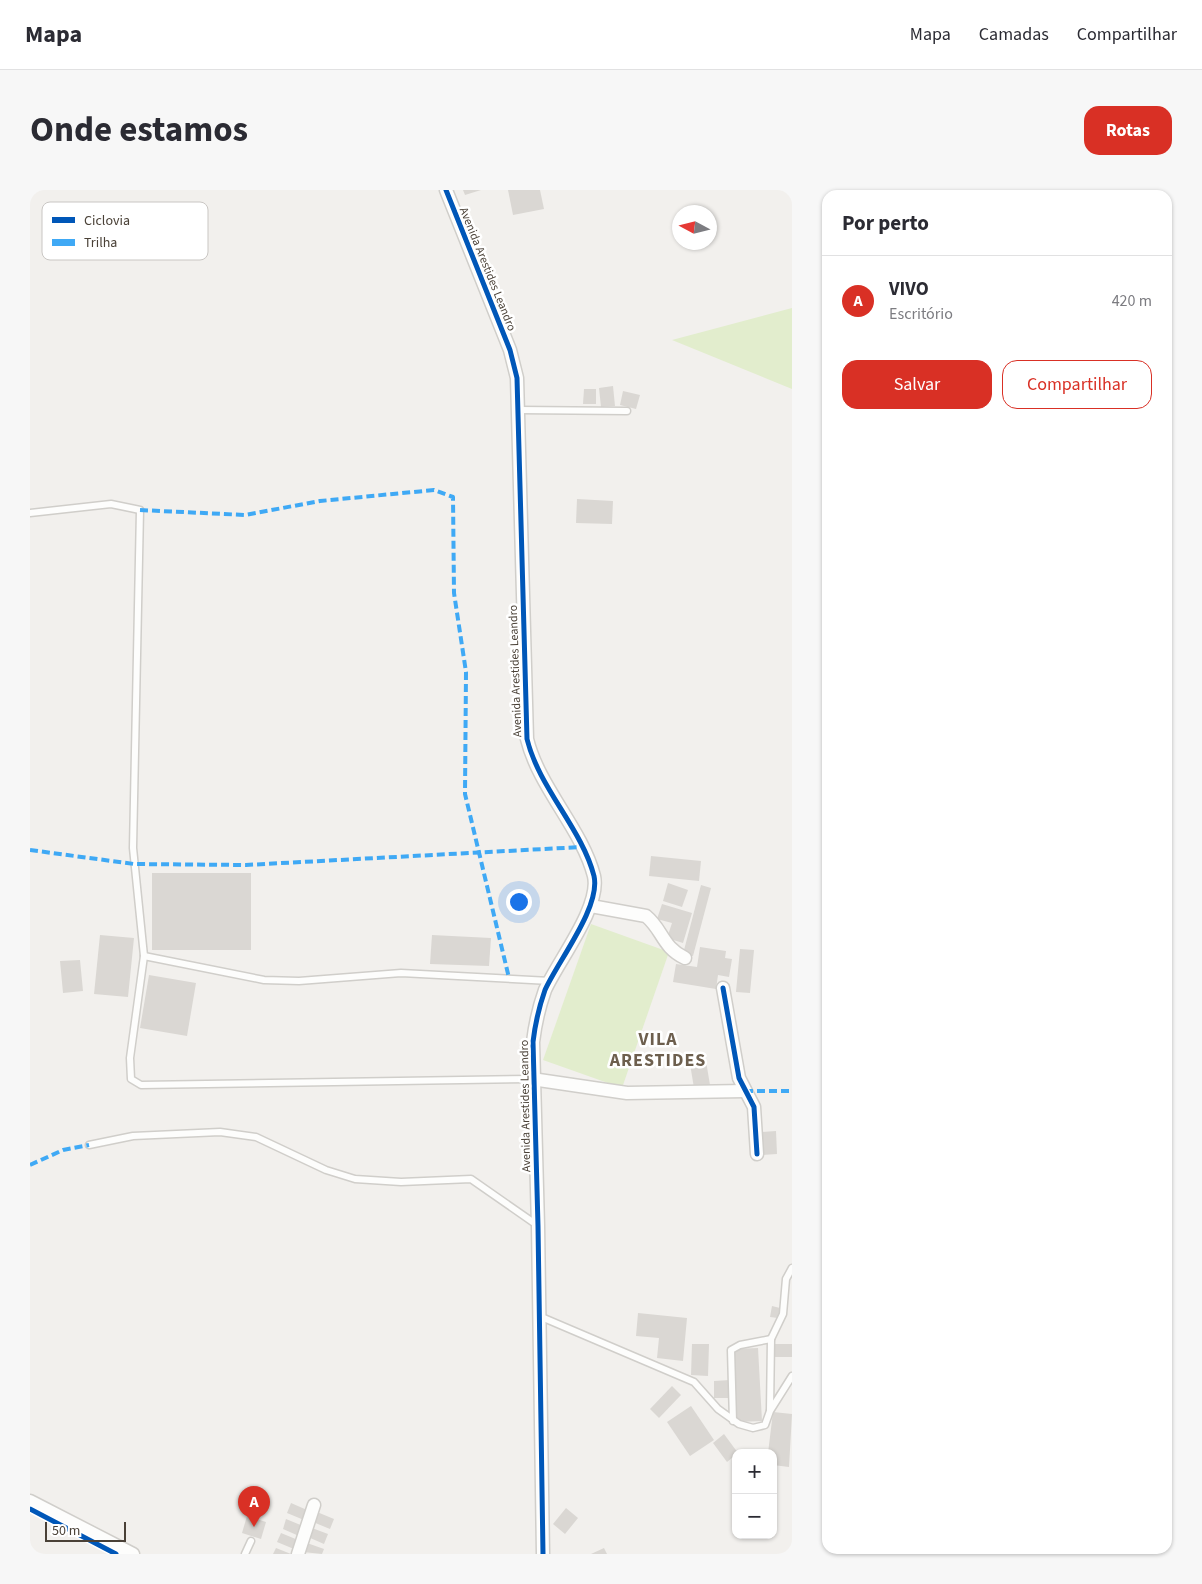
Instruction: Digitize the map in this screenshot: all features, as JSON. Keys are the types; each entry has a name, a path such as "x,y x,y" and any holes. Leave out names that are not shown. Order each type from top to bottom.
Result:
{"street":[{"name":"Avenida Arestides Leandro","path":"446,190 510,350 517,378 527,740 533,761 591,870 594,884 590,906 550,981 535,1027 532,1079 538,1226 542,1554"},
{"path":"590,906 646,916 652,921 667,946 686,958"},
{"path":"723,988 737,1068 745,1091 754,1107 757,1154"},
{"path":"532,1079 620,1092 745,1091"},
{"path":"30,1501 133,1554"},
{"path":"298,1554 314,1504"}],"lane":[{"path":"519,410 627,411"},
{"path":"30,513 111,504 140,510 133,848 144,956 130,1058 131,1079 136,1084 532,1079"},
{"path":"144,956 264,980 299,981 401,973 550,981"},
{"path":"89,1145 133,1136 220,1132 256,1137 326,1170 355,1179 401,1182 471,1178 538,1226"},
{"path":"770,1411 771,1338 783,1314 786,1280 792,1268"},
{"path":"538,1316 694,1382 733,1421 758,1428 765,1425 770,1411 792,1376"},
{"path":"733,1421 731,1350 740,1345 771,1338"},
{"path":"245,1554 251,1541"}],"green space":[{"path":"792,308 792,389 672,340"},
{"path":"591,924 669,952 622,1088 543,1060"}],"building":[{"path":"463,190 481,190 465,195"},
{"path":"508,190 540,190 544,209 513,215"},
{"path":"613,386 615,406 601,407 599,388"},
{"path":"584,389 596,389 596,404 583,404"},
{"path":"623,391 640,395 636,409 620,405"},
{"path":"577,499 613,501 612,524 576,523"},
{"path":"651,856 701,861 699,881 649,876"},
{"path":"152,873 251,873 251,950 152,950"},
{"path":"668,883 688,890 682,907 663,901"},
{"path":"701,885 711,888 693,956 683,954"},
{"path":"662,904 692,913 683,943 667,938 672,923 657,919"},
{"path":"100,935 134,938 128,997 94,994"},
{"path":"432,935 491,938 489,966 430,964"},
{"path":"700,947 726,951 725,958 732,959 729,977 718,975 716,989 673,982 676,964 697,967"},
{"path":"740,949 754,950 750,993 736,992"},
{"path":"80,960 83,991 63,993 60,961"},
{"path":"149,975 196,983 187,1036 140,1028"},
{"path":"705,1055 710,1085 694,1088 689,1058"},
{"path":"776,1131 777,1154 762,1155 761,1132"},
{"path":"772,1306 780,1308 778,1318 770,1317"},
{"path":"638,1313 687,1318 683,1361 657,1358 659,1338 636,1336"},
{"path":"692,1344 709,1344 708,1376 691,1375"},
{"path":"775,1344 792,1344 792,1357 775,1357"},
{"path":"758,1348 762,1421 737,1422 733,1349"},
{"path":"730,1380 731,1398 714,1398 714,1381"},
{"path":"672,1386 681,1395 659,1418 650,1409"},
{"path":"691,1406 714,1440 690,1456 667,1422"},
{"path":"773,1412 792,1414 789,1467 777,1466 777,1449 768,1449"},
{"path":"724,1434 735,1449 732,1449 732,1458 727,1462 713,1443"},
{"path":"291,1503 307,1510 304,1520 287,1513"},
{"path":"566,1508 578,1518 565,1534 553,1524"},
{"path":"317,1512 334,1519 330,1529 313,1522"},
{"path":"247,1516 266,1522 261,1539 242,1533"},
{"path":"286,1519 303,1526 299,1536 283,1529"},
{"path":"312,1528 328,1534 324,1544 308,1537"},
{"path":"281,1533 298,1540 294,1549 277,1542"},
{"path":"307,1543 324,1549 322,1554 303,1552"},
{"path":"276,1548 291,1554 273,1554"},
{"path":"604,1548 607,1554 591,1554"}],"marked path":[{"path":"140,510 245,515 320,501 434,490 453,497 454,593 466,672 465,794 509,978"},
{"path":"30,850 134,864 246,865 581,847"},
{"path":"745,1091 792,1091"},
{"path":"30,1165 63,1150 89,1145"}],"cycle path":[{"path":"446,190 510,350 517,378 527,739 541,774 580,842 594,876 594,889 585,918 545,990 533,1042 543,1554"},
{"path":"723,988 739,1078 754,1107 757,1154"},
{"path":"30,1509 116,1554"}],"place":[{"name":"VIVO","path":"254,1527"}],"district":[{"name":"VILA ARESTIDES","path":"658,1050"}]}
